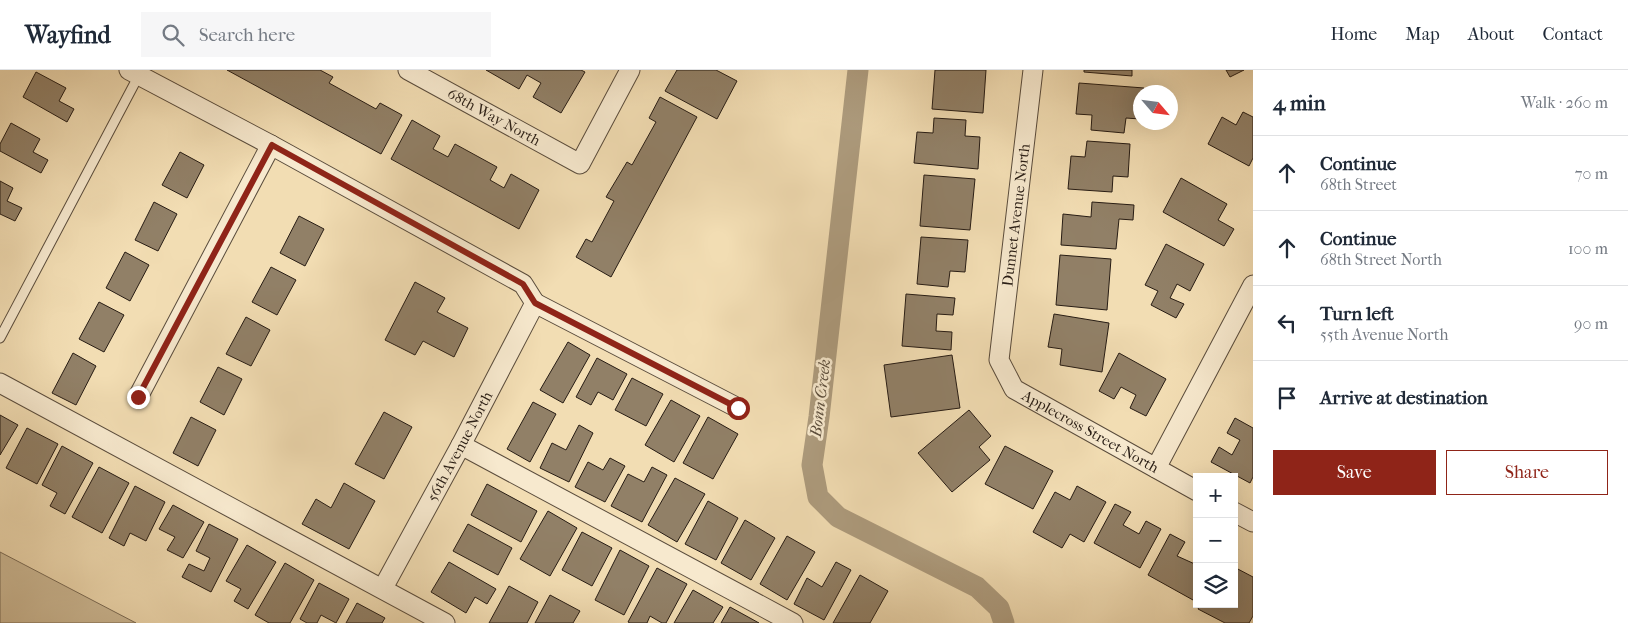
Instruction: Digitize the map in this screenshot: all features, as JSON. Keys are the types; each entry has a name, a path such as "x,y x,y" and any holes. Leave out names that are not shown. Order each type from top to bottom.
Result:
{"street":[{"name":"68th Way North","path":"408,70 580,164 630,70"},
{"name":"Dunnet Avenue North","path":"999,360 1033,70"},
{"path":"134,73 272,145 523,284 535,303 738,408"},
{"path":"138,397 272,145"},
{"path":"1156,468 1253,285"},
{"name":"56th Avenue North","path":"383,588 461,445 535,303"},
{"name":"Applecross Street North","path":"999,360 1014,389 1193,489"},
{"path":"0,383 383,588 444,623"},
{"path":"461,445 793,623"},
{"path":"1238,514 1253,522"}],"lane":[{"path":"0,338 134,73"}],"shaded area":[{"path":"0,552 136,623 0,623"}],"building":[{"path":"227,70 320,70 333,77 329,83 376,109 380,103 402,115 381,154"},
{"path":"486,70 581,70 585,72 561,113 533,97 541,83 527,75 519,89"},
{"path":"677,70 716,70 737,81 717,119 665,91"},
{"path":"935,70 986,70 983,113 932,109"},
{"path":"1084,70 1132,70 1132,76 1084,72"},
{"path":"1226,70 1244,70 1230,77"},
{"path":"36,72 66,88 59,101 74,109 67,122 23,97"},
{"path":"1079,83 1133,87 1133,118 1126,118 1124,133 1091,130 1092,115 1076,114"},
{"path":"660,97 697,117 611,277 576,257 586,239 592,242 614,201 606,197 627,162 632,165 656,122 649,118"},
{"path":"1243,112 1253,117 1253,158 1249,166 1208,144 1222,117 1236,125"},
{"path":"934,118 966,120 965,136 980,137 978,169 914,163 917,132 933,133"},
{"path":"412,120 440,136 433,149 448,157 455,144 497,167 490,180 504,188 511,174 539,190 519,229 391,159"},
{"path":"11,123 40,139 33,152 48,160 41,173 0,151 0,144"},
{"path":"1087,141 1130,144 1128,177 1113,176 1112,192 1068,189 1071,156 1085,157"},
{"path":"180,152 204,165 187,198 162,185"},
{"path":"924,175 975,179 970,230 920,226"},
{"path":"1181,178 1227,204 1218,220 1234,229 1224,246 1163,212"},
{"path":"0,181 13,188 7,201 22,208 15,221 0,214"},
{"path":"154,202 177,214 158,251 135,240"},
{"path":"1092,202 1134,205 1133,220 1119,219 1116,249 1061,245 1063,214 1091,217"},
{"path":"299,216 324,229 305,266 280,253"},
{"path":"921,237 968,240 965,272 950,271 948,287 917,284"},
{"path":"1166,244 1204,264 1190,291 1177,284 1170,298 1184,304 1176,318 1151,305 1158,291 1145,285"},
{"path":"125,252 149,265 130,301 106,288"},
{"path":"1060,255 1111,259 1107,310 1056,305"},
{"path":"271,267 296,280 277,315 252,302"},
{"path":"415,282 445,298 437,312 468,328 454,357 423,341 415,355 385,340"},
{"path":"906,294 955,298 953,315 937,314 936,331 952,332 951,350 902,346"},
{"path":"99,302 124,315 104,352 79,339"},
{"path":"1054,314 1109,323 1102,372 1060,365 1062,349 1048,347"},
{"path":"246,317 270,330 251,366 226,354"},
{"path":"568,342 590,355 563,403 540,390"},
{"path":"73,353 96,366 76,405 52,393"},
{"path":"1119,353 1166,379 1146,416 1130,408 1136,395 1121,387 1114,399 1099,391"},
{"path":"952,355 960,408 891,417 884,365"},
{"path":"597,358 627,374 613,400 598,392 591,405 576,397"},
{"path":"218,367 242,379 224,415 200,402"},
{"path":"632,378 663,394 646,426 615,410"},
{"path":"671,400 700,416 674,462 645,445"},
{"path":"533,402 556,414 530,462 507,449"},
{"path":"969,410 991,436 979,447 990,460 952,492 918,453"},
{"path":"384,412 412,427 384,479 355,464"},
{"path":"0,415 18,425 0,455"},
{"path":"191,417 216,430 198,466 173,453"},
{"path":"708,417 738,434 713,479 683,463"},
{"path":"1235,418 1253,428 1253,477 1250,483 1238,477 1238,473 1231,473 1211,462 1219,447 1232,455 1240,440 1227,433"},
{"path":"579,425 593,433 569,482 540,468 552,443 566,450"},
{"path":"27,428 58,444 37,484 6,468"},
{"path":"62,446 93,463 65,514 50,506 57,493 42,485"},
{"path":"1005,446 1053,471 1033,509 985,484"},
{"path":"610,458 625,466 605,502 575,487 588,462 603,470"},
{"path":"99,467 129,483 102,533 72,517"},
{"path":"652,467 667,475 642,522 611,506 628,474 644,482"},
{"path":"675,478 705,494 677,542 648,525"},
{"path":"344,483 375,501 349,549 302,524 316,499 331,508"},
{"path":"487,484 537,511 521,542 471,515"},
{"path":"135,486 165,502 146,541 130,533 124,546 109,538"},
{"path":"1077,486 1106,502 1084,542 1070,534 1062,548 1033,532 1055,492 1070,500"},
{"path":"708,501 738,518 716,560 685,544"},
{"path":"1115,504 1131,512 1123,525 1139,534 1146,521 1161,529 1140,568 1094,543"},
{"path":"173,505 204,522 183,558 167,550 175,537 159,529"},
{"path":"548,511 577,528 550,576 520,559"},
{"path":"745,520 775,538 751,580 721,563"},
{"path":"209,524 238,539 211,592 182,577 189,564 204,571 210,558 196,551"},
{"path":"468,524 512,548 498,575 453,551"},
{"path":"582,532 612,548 592,586 562,570"},
{"path":"1170,534 1185,542 1177,556 1193,563 1193,600 1148,575"},
{"path":"787,536 815,552 787,600 760,584"},
{"path":"247,545 276,562 248,609 234,601 241,589 226,581"},
{"path":"620,550 649,566 624,615 595,600"},
{"path":"449,562 496,589 487,604 475,597 466,613 431,592"},
{"path":"836,562 851,570 824,620 794,604 807,578 822,587"},
{"path":"285,563 314,580 290,623 269,623 255,615"},
{"path":"657,568 687,584 666,623 662,623 650,616 647,623 628,622"},
{"path":"1238,569 1253,577 1253,616 1249,623 1225,623 1198,609 1238,608"},
{"path":"860,575 888,591 870,623 833,623"},
{"path":"319,583 349,599 336,623 321,615 317,623 307,623 300,619"},
{"path":"509,586 538,602 527,623 489,623"},
{"path":"693,590 723,607 713,623 674,623"},
{"path":"550,595 580,611 573,623 535,623"},
{"path":"357,603 385,618 382,623 346,623"},
{"path":"730,607 759,623 721,623"}],"waterway":[{"name":"Bonn Creek","path":"858,70 812,465 818,497 838,517 977,587 999,608 1004,623"}],"route":[{"path":"138,397 272,145 523,284 535,303 738,408"}]}
